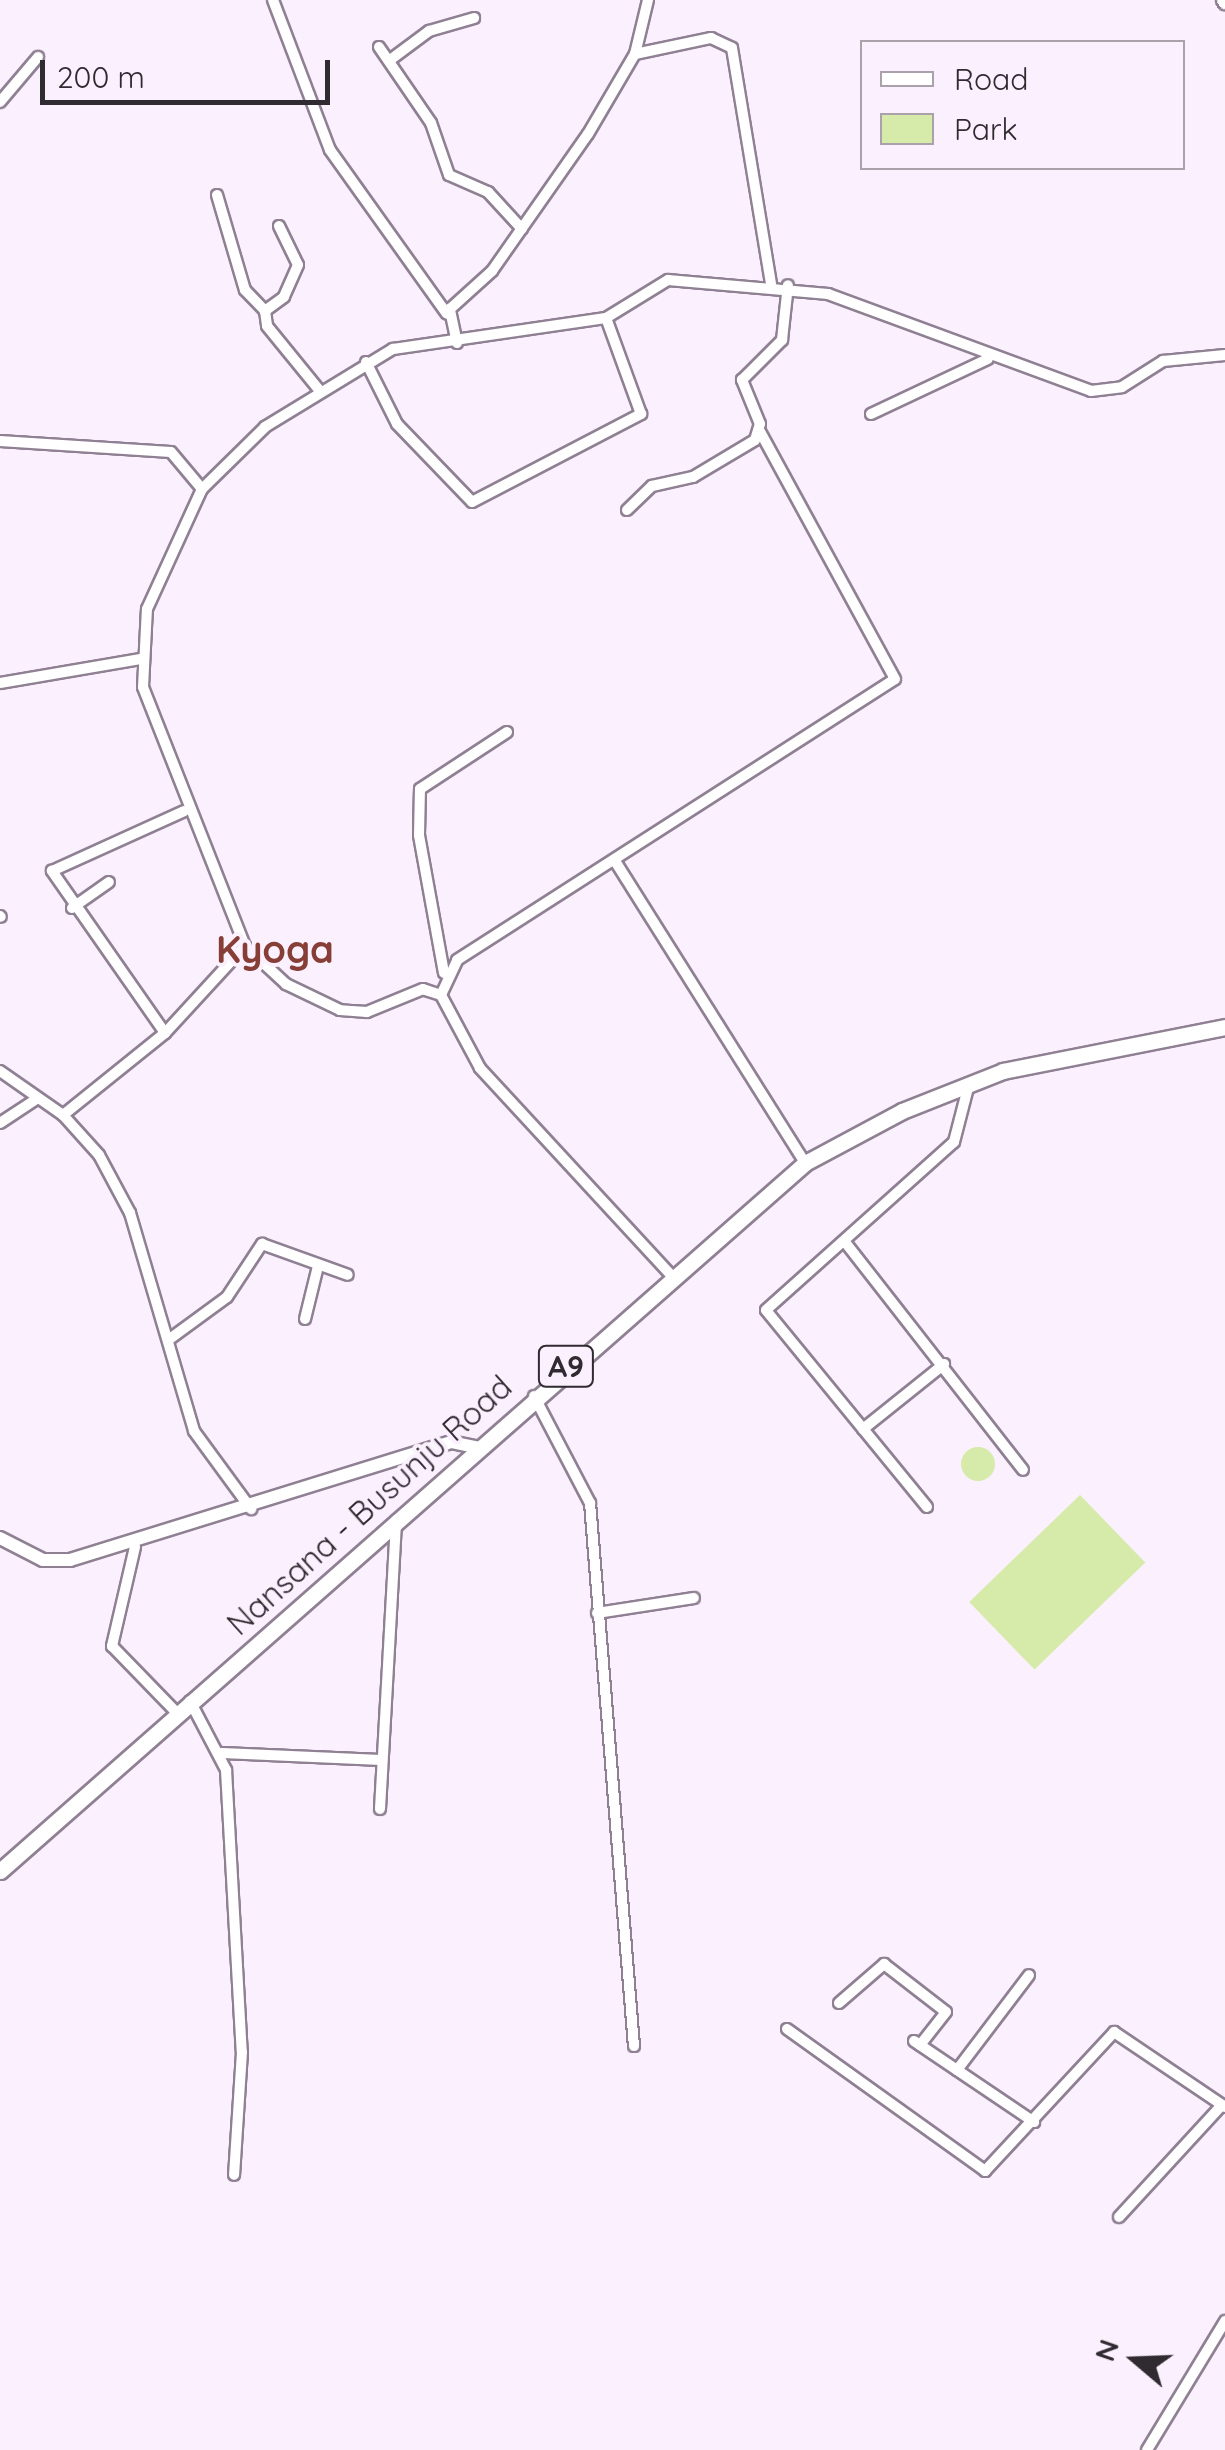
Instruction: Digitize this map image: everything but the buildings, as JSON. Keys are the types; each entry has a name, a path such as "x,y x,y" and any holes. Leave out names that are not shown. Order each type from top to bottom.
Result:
{"main road":[{"name":"Nansana - Busunju Road","path":"0,1871 396,1516 480,1448 670,1274 805,1164 969,1084 1225,1027"}],"street":[{"path":"273,0 330,150 447,314 457,343"},
{"path":"447,314 522,228 635,54 648,0"},
{"path":"390,60 430,31 474,18"},
{"path":"635,54 711,38 732,48 771,284"},
{"path":"380,47 431,123 449,175 488,192 522,228"},
{"path":"0,102 38,58"},
{"path":"217,195 245,290 265,310 267,326 320,390"},
{"path":"265,310 297,273 280,226"},
{"path":"441,995 424,989 367,1012 340,1010 286,984 245,946 184,811 150,722 140,659 161,568 202,490 265,427 366,362 419,341 457,343 606,318 668,280 788,286 857,303 988,359 1106,392 1163,361 1225,355"},
{"path":"444,974 896,678 760,431 742,380 782,340 788,286"},
{"path":"366,362 397,424 472,502 641,414 606,318"},
{"path":"871,414 988,359"},
{"path":"627,510 652,486 692,477 760,431"},
{"path":"0,441 171,452 202,490"},
{"path":"0,683 140,659"},
{"path":"507,732 420,789 419,835 444,974 441,995 480,1068 670,1274"},
{"path":"165,1033 72,908 53,876 59,864 184,811"},
{"path":"615,861 805,1164"},
{"path":"72,908 109,882"},
{"path":"63,1116 165,1033 245,946"},
{"path":"0,1071 35,1100 63,1116 99,1155 130,1212 171,1338 194,1432 251,1509"},
{"path":"927,1507 766,1310 954,1142 969,1084"},
{"path":"0,1123 35,1100"},
{"path":"844,1242 944,1364 1023,1470"},
{"path":"171,1338 227,1296 262,1244 348,1275"},
{"path":"305,1319 318,1266"},
{"path":"863,1428 944,1364"},
{"path":"534,1396 590,1503 634,2046"},
{"path":"0,1538 43,1560 136,1547 450,1442 480,1448"},
{"path":"380,1809 396,1516"},
{"path":"136,1547 112,1646 176,1713"},
{"path":"597,1613 694,1598"},
{"path":"190,1700 222,1753 242,2052 234,2175"},
{"path":"222,1753 382,1760"},
{"path":"840,2002 884,1964 946,2012 917,2043 1034,2122"},
{"path":"957,2070 1028,1976"},
{"path":"787,2029 984,2171 1034,2122 1114,2032 1224,2106 1119,2217"},
{"path":"1147,2450 1225,2321"}],"green space":[{"path":"978,1447 990,1452 995,1464 990,1476 978,1481 966,1476 961,1464 966,1452"},
{"path":"1080,1495 1145,1563 1035,1670 969,1602"}],"district":[{"name":"Kyoga","path":"275,950"}]}
